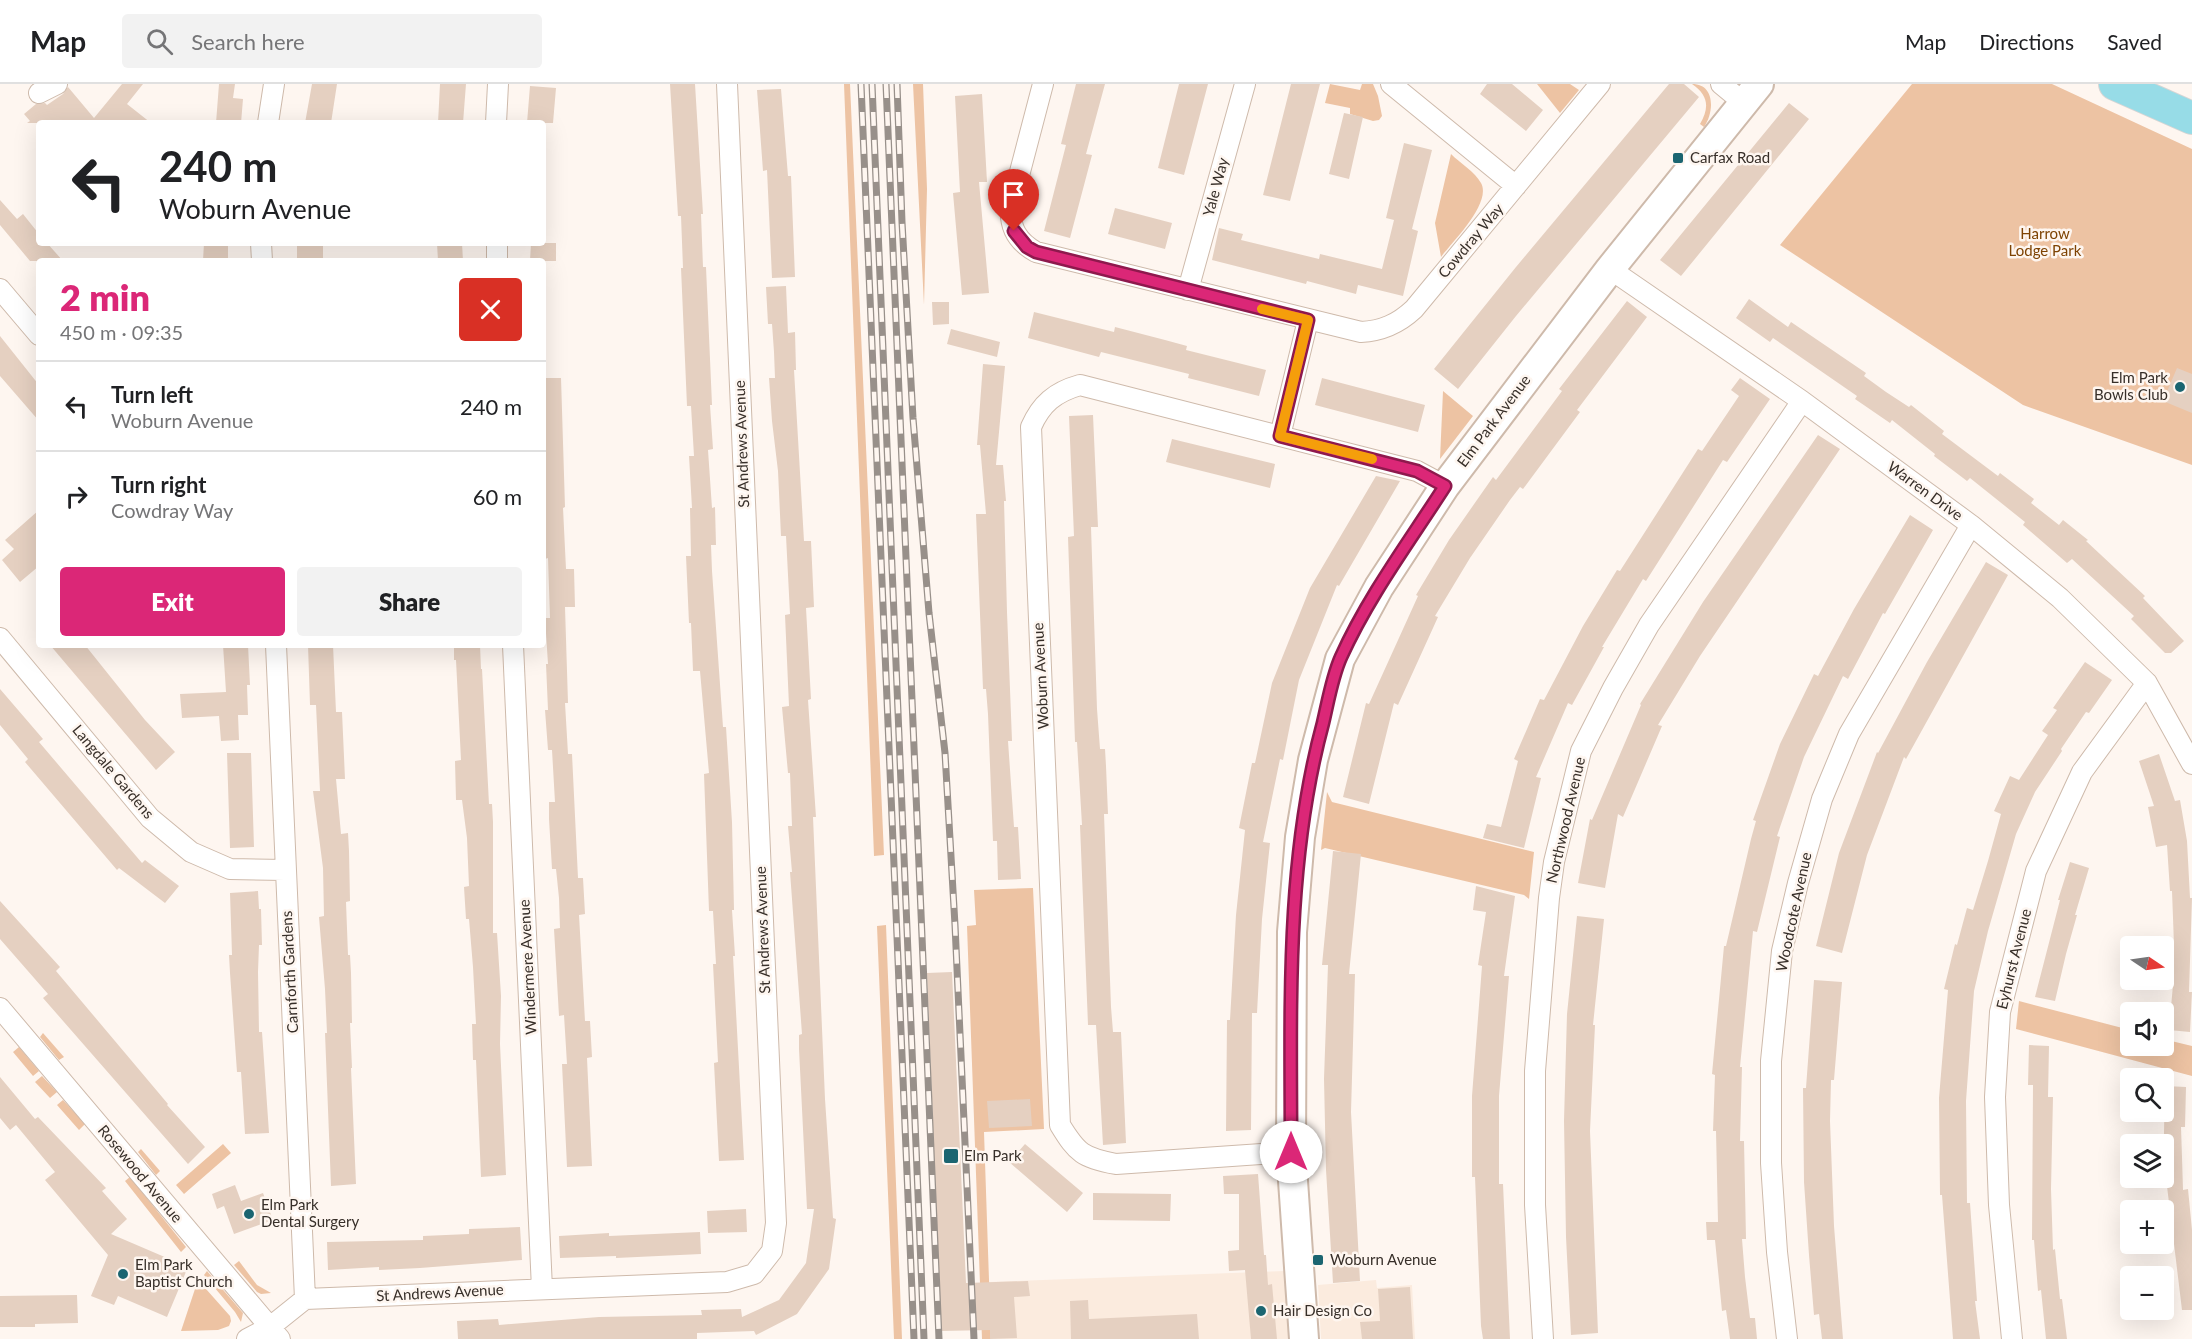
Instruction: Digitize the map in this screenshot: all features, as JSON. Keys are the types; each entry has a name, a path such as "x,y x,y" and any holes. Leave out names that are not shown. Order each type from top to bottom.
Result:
{"main road":[{"path":"2115,84 2192,118"}],"street":[{"path":"268,120 274,84"},
{"path":"496,120 498,84"},
{"name":"St Andrews Avenue","path":"305,1299 727,1282 754,1274 772,1251 776,1222 727,84"},
{"name":"Cowdray Way","path":"1043,84 1011,206 1011,223 1019,240 1036,252 1360,332 1395,324 1414,309 1600,84"},
{"name":"Yale Way","path":"1188,290 1245,84"},
{"path":"1391,84 1516,186"},
{"path":"1721,84 1752,93"},
{"name":"Elm Park Avenue","path":"1304,1339 1291,1152 1292,932 1300,837 1313,760 1340,658 1379,587 1445,486 1610,269 1752,93"},
{"name":"Warren Drive","path":"1610,269 1802,400 1971,525 2060,598 2147,683 2192,764"},
{"path":"0,289 36,331"},
{"path":"1280,436 1308,320"},
{"name":"Woburn Avenue","path":"1291,1152 1116,1164 1090,1159 1072,1146 1060,1125 1031,427 1045,404 1067,389 1080,386 1417,471 1445,486"},
{"name":"Northwood Avenue","path":"1543,1339 1535,1205 1535,1071 1554,862 1581,751 1649,625 1802,400"},
{"name":"Woodcote Avenue","path":"1786,1339 1771,1163 1772,1061 1785,940 1798,883 1822,799 1849,734 1971,525"},
{"name":"Langdale Gardens","path":"0,638 150,818 191,852 230,869 285,870"},
{"name":"Carnforth Gardens","path":"276,648 305,1299"},
{"name":"Windermere Avenue","path":"513,648 542,1288"},
{"name":"Eyhurst Avenue","path":"2012,1339 1999,1205 1995,1097 2000,1012 2036,871 2082,772 2147,683"},
{"name":"Rosewood Avenue","path":"0,1008 275,1333"},
{"path":"247,1339 275,1333 305,1299"}],"shaded area":[{"path":"1286,1271 1291,1339 990,1339 989,1282"},
{"path":"1376,1280 1377,1288 1412,1285 1415,1339 1321,1339 1318,1285"}],"green space":[{"path":"844,84 850,84 884,855 874,856"},
{"path":"913,84 923,84 927,189 924,305"},
{"path":"1330,84 1360,90 1362,84 1373,84 1382,116 1379,120 1373,121 1350,114 1350,108 1325,103"},
{"path":"1537,84 1570,84 1579,90 1560,113"},
{"path":"1692,84 1700,85 1705,89 1711,100 1710,114 1704,127 1700,124 1706,102 1701,92"},
{"name":"Harrow Lodge Park","path":"1912,84 2052,84 2192,149 2192,465 2023,405 1780,245"},
{"path":"1451,154 1475,175 1483,191 1481,201 1470,222 1441,257 1435,223"},
{"path":"1443,391 1473,416 1440,459"},
{"path":"1327,792 1332,802 1534,852 1529,899 1524,895 1325,848 1321,850"},
{"path":"1033,888 1044,1129 984,1132 991,1339 982,1339 967,926 976,925 974,890"},
{"path":"886,925 902,1339 894,1339 877,926"},
{"path":"2019,1001 2120,1027 2120,1056 2174,1056 2174,1042 2192,1046 2192,1076 2174,1071 2174,1068 2162,1068 2016,1029"},
{"path":"43,1033 64,1057 59,1060 40,1037"},
{"path":"19,1047 39,1071 33,1076 13,1052"},
{"path":"42,1076 57,1092 50,1098 35,1082"},
{"path":"63,1100 85,1124 79,1130 57,1105"},
{"path":"223,1144 231,1153 184,1194 176,1185"},
{"path":"141,1149 160,1171 156,1175 138,1152"},
{"path":"130,1177 186,1247 181,1252 125,1181"},
{"path":"239,1261 257,1285 271,1293 257,1292 234,1265"},
{"path":"207,1271 243,1313 241,1322 204,1275"},
{"path":"198,1280 230,1316 229,1326 218,1330 181,1331"}],"building":[{"path":"122,84 143,84 127,104 147,120 36,120 36,123 27,123 30,121 24,114 36,104 45,103 47,105 63,94 68,87 94,118"},
{"path":"219,84 235,84 233,98 243,99 241,120 216,120"},
{"path":"312,84 337,84 331,120 306,120"},
{"path":"440,84 466,84 463,120 438,120"},
{"path":"670,84 695,84 712,405 710,405 713,449 708,450 712,508 715,507 716,545 711,545 712,571 732,822 734,910 732,910 735,956 733,956 744,1160 719,1161 714,1063 718,1062 713,964 716,964 713,911 709,911 704,774 709,773 700,671 693,671 691,623 689,623 686,556 691,556 690,508 692,508 689,456 694,456 691,406 687,406 681,216 678,216"},
{"path":"1076,84 1105,84 1086,154 1092,155 1070,238 1044,231 1066,145 1061,144"},
{"path":"1179,84 1208,84 1184,175 1158,168"},
{"path":"1291,84 1320,84 1290,201 1263,195"},
{"path":"1487,84 1512,84 1543,110 1526,131 1480,94"},
{"path":"1669,84 1684,84 1699,97 1458,389 1434,369"},
{"path":"530,86 556,88 553,123 546,123 546,120 527,120"},
{"path":"781,89 788,176 791,176 795,277 772,278 767,170 763,171 757,90"},
{"path":"982,94 987,182 979,182 989,293 962,295 953,193 960,192 955,96"},
{"path":"1789,103 1809,119 1681,276 1660,260"},
{"path":"1344,113 1363,117 1349,179 1329,174"},
{"path":"1404,143 1432,150 1412,229 1418,231 1403,296 1358,285 1356,294 1212,260 1219,228 1243,234 1241,240 1319,259 1320,254 1382,269 1394,220 1386,218"},
{"path":"0,200 17,219 23,214 36,230 36,246 50,246 60,258 36,258 36,261 30,261 0,225"},
{"path":"1115,208 1172,223 1165,249 1108,234"},
{"path":"556,243 556,261 546,261 546,258 530,258 531,246"},
{"path":"204,246 228,246 228,258 203,258"},
{"path":"297,246 323,246 323,258 297,258"},
{"path":"437,246 462,246 463,258 438,258"},
{"path":"786,286 788,333 795,332 796,370 794,370 804,541 811,541 814,607 806,608 811,699 808,700 816,817 813,817 825,1099 833,1218 836,1219 829,1269 797,1314 756,1335 754,1331 697,1333 697,1339 458,1339 457,1321 498,1319 499,1325 599,1317 702,1315 701,1310 741,1309 742,1317 779,1300 806,1263 814,1209 807,1209 799,1049 799,1035 802,1034 788,826 792,826 790,773 788,773 782,707 789,706 785,615 790,614 786,536 781,536 778,471 772,421 769,378 775,378 774,352 772,324 768,324 766,287"},
{"path":"1749,299 1788,327 1791,322 1866,373 1864,376 1909,407 1911,405 1944,431 1942,434 1998,476 2000,473 2034,499 2031,503 2059,525 2063,520 2088,540 2086,541 2145,596 2143,598 2184,641 2171,653 2165,653 2131,619 2134,616 2072,559 2067,563 2023,525 2025,522 1970,478 1967,481 1892,420 1890,423 1855,399 1857,396 1773,338 1770,342 1736,318"},
{"path":"1627,301 1647,317 1577,410 1580,412 1523,489 1520,487 1510,500 1470,558 1435,616 1438,617 1398,705 1394,703 1369,804 1343,797 1366,703 1369,704 1418,596 1416,595 1449,540 1493,477 1496,480 1562,391 1559,389"},
{"path":"932,302 949,302 949,324 933,325"},
{"path":"1034,312 1114,332 1115,327 1187,346 1186,350 1266,370 1259,396 1188,378 1189,374 1101,352 1099,357 1028,338"},
{"path":"951,329 1000,342 997,357 947,344"},
{"path":"0,336 36,381 36,418 0,376"},
{"path":"983,364 1005,366 996,465 1003,465 1006,501 1004,501 1012,741 1008,741 1014,827 1018,827 1021,879 998,880 997,841 993,841 988,714 986,689 983,689 976,514 986,514 980,445 977,445"},
{"name":"Elm Park Bowls Club","path":"2177,368 2192,374 2192,413 2163,401"},
{"path":"546,378 561,378 566,569 574,569 575,607 565,607 568,703 565,703 568,754 572,754 578,878 583,878 585,914 579,915 585,1021 590,1021 592,1057 587,1058 592,1166 567,1167 562,1064 567,1064 564,1015 559,1016 554,929 560,928 559,898 556,869 552,869 549,819 549,802 555,802 552,750 548,750 545,710 548,710 546,618 550,618 548,558 546,559"},
{"path":"1322,378 1425,405 1418,432 1315,405"},
{"path":"1740,378 1770,399 1727,462 1723,460 1646,581 1643,579 1602,647 1604,647 1572,705 1568,703 1536,777 1541,778 1524,848 1483,838 1487,824 1501,827 1518,761 1514,759 1540,699 1544,700 1583,626 1617,570 1620,571 1698,449 1702,451 1739,396 1731,390"},
{"path":"1093,415 1098,527 1091,527 1097,709 1100,749 1105,749 1106,766 1108,814 1104,814 1111,1007 1113,1032 1121,1032 1126,1143 1103,1145 1096,1025 1088,1025 1080,825 1082,825 1077,742 1075,742 1068,537 1074,536 1069,416"},
{"path":"1818,435 1840,449 1700,656 1658,725 1662,726 1623,817 1618,814 1605,888 1578,883 1590,819 1592,820 1640,704 1703,602"},
{"path":"1172,439 1275,464 1270,488 1166,462"},
{"path":"1376,476 1400,481 1339,586 1337,585 1299,680 1283,760 1280,759 1263,842 1270,843 1262,919 1257,1013 1252,1013 1251,1130 1226,1131 1227,1020 1230,1020 1236,915 1245,830 1239,828 1252,763 1255,763 1272,683 1310,588"},
{"path":"36,513 36,569 20,582 2,560 14,549 5,540"},
{"path":"1910,515 1933,530 1885,614 1883,613 1848,679 1843,676 1804,757 1777,836 1780,837 1757,932 1753,931 1740,1067 1742,1067 1740,1141 1744,1141 1746,1239 1742,1239 1745,1277 1750,1318 1755,1318 1757,1339 1730,1339 1726,1310 1722,1311 1715,1240 1707,1240 1706,1222 1718,1222 1716,1131 1713,1131 1715,1075 1712,1074 1724,946 1726,946 1756,821 1753,820 1780,744 1814,674 1818,676 1854,609"},
{"path":"1986,562 2008,575 1906,759 1904,757 1867,855 1842,953 1816,946 1839,853 1877,752"},
{"path":"53,648 87,648 145,720 175,752 156,770"},
{"path":"223,648 248,648 250,685 247,685 248,715 238,715 239,740 221,741 219,716 182,718 180,694 226,692"},
{"path":"308,648 333,648 336,712 342,712 345,779 336,779 341,834 348,833 349,851 350,901 346,902 351,973 351,1068 356,1184 331,1186 325,1033 327,1033 319,917 324,916 323,868 313,791 320,791 316,705 310,705"},
{"path":"454,648 480,648 489,804 492,804 493,822 493,933 497,933 501,996 500,1044 506,1175 481,1177 476,1060 473,1060 472,1024 476,1024 473,967 464,887 469,886 467,838 462,800 456,800 455,761 461,760 456,660 454,660"},
{"path":"2085,662 2112,680 2089,713 2086,712 2061,749 2062,751 2035,792 2016,834 1988,931 1974,991 1966,1101 1967,1203 1970,1203 1977,1301 1975,1301 1980,1339 1953,1339 1942,1195 1940,1195 1939,1098 1948,990 1944,989 1967,908 1973,910 1988,861 2001,814 1994,811 2010,776 2019,780 2048,735 2042,731 2057,710 2053,708"},
{"path":"0,689 43,739 39,742 142,863 145,860 179,886 165,903 119,868 117,870 25,762 28,759 0,725"},
{"path":"227,753 251,753 254,847 230,848"},
{"path":"2159,754 2175,801 2180,800 2187,841 2190,898 2192,898 2190,1032 2174,1030 2174,1002 2171,1002 2174,990 2174,936 2167,845 2156,847 2148,807 2154,806 2139,761"},
{"path":"1333,851 1361,854 1349,974 1355,974 1351,1112 1360,1281 1333,1283 1326,1170 1324,1079 1328,965 1322,965"},
{"path":"2070,862 2089,868 2075,915 2077,915 2055,1001 2035,997 2060,900 2058,900"},
{"path":"1476,886 1515,896 1504,976 1509,976 1499,1096 1499,1184 1503,1184 1510,1339 1483,1339 1481,1326 1475,1177 1472,1177 1472,1096 1482,966 1478,965 1486,912 1473,910"},
{"path":"258,891 262,945 259,945 258,972 259,1032 262,1032 269,1133 245,1134 241,1072 237,1072 230,973 229,955 232,955 230,893"},
{"path":"0,901 60,967 56,971 167,1105 205,1147 188,1164 43,998 48,994 0,939"},
{"path":"1577,916 1604,919 1593,1025 1595,1025 1590,1131 1598,1333 1571,1335 1564,1121 1567,1014"},
{"path":"952,972 966,1283 1028,1281 1030,1296 1014,1297 1017,1338 990,1339 990,1330 941,1331 927,973"},
{"path":"1814,980 1842,982 1834,1080 1831,1080 1830,1121 1834,1226 1843,1339 1822,1339 1819,1314 1814,1315 1809,1255 1804,1182 1803,1088 1806,1088"},
{"path":"2029,1045 2049,1046 2048,1097 2053,1097 2051,1189 2053,1250 2055,1249 2067,1339 2046,1339 2041,1290 2038,1291 2034,1240 2032,1240 2033,1085 2028,1085"},
{"path":"0,1077 35,1119 38,1117 106,1188 102,1191 127,1219 111,1234 188,1267 167,1317 118,1296 114,1305 91,1296 108,1255 45,1180 55,1172 16,1125 10,1130 0,1118"},
{"path":"2174,1086 2186,1087 2185,1127 2181,1127 2183,1190 2188,1189 2192,1230 2192,1310 2182,1310 2174,1244 2174,1200 2169,1200 2167,1188 2174,1188 2174,1134 2164,1134 2164,1122 2174,1122"},
{"path":"1030,1099 1032,1126 989,1128 987,1101"},
{"path":"1025,1144 1083,1193 1067,1212 1009,1162"},
{"path":"1258,1174 1264,1255 1266,1255 1268,1285 1272,1284 1277,1339 1251,1339 1245,1270 1229,1271 1228,1251 1239,1250 1239,1194 1224,1194 1223,1176"},
{"name":"Elm Park Dental Surgery","path":"235,1185 241,1201 263,1193 273,1220 234,1234 224,1206 217,1209 212,1194"},
{"path":"1093,1193 1171,1194 1170,1221 1093,1220"},
{"path":"746,1209 747,1232 708,1233 707,1211"},
{"path":"520,1227 522,1260 420,1268 379,1270 379,1267 328,1270 327,1242 423,1240 423,1236 469,1234 469,1229"},
{"path":"700,1232 701,1254 560,1258 559,1236"},
{"path":"1410,1287 1413,1339 1362,1339 1360,1322 1380,1321 1378,1289"},
{"path":"77,1295 78,1323 0,1327 0,1296"},
{"path":"1088,1300 1089,1319 1197,1314 1199,1339 1071,1339 1070,1301"}],"railway":[{"path":"861,84 914,1339"},
{"path":"872,84 924,1339"},
{"path":"886,84 939,1339"},
{"path":"897,84 913,418 929,613 945,753 974,1339"}],"slow traffic":[{"path":"1262,309 1308,320 1280,436 1372,459"}],"place":[{"name":"Carfax Road","path":"1678,158"},
{"name":"Elm Park Bowls Club","path":"2180,387"},
{"name":"Elm Park","path":"951,1156"},
{"name":"Elm Park Dental Surgery","path":"249,1214"},
{"name":"Woburn Avenue","path":"1318,1260"},
{"name":"Elm Park Baptist Church","path":"123,1274"},
{"name":"Hair Design Co","path":"1261,1311"}],"route":[{"path":"1014,231 1019,240 1036,252 1308,320 1280,436 1417,471 1445,486 1379,587 1340,658 1313,760 1300,837 1292,932 1291,1152"}]}
